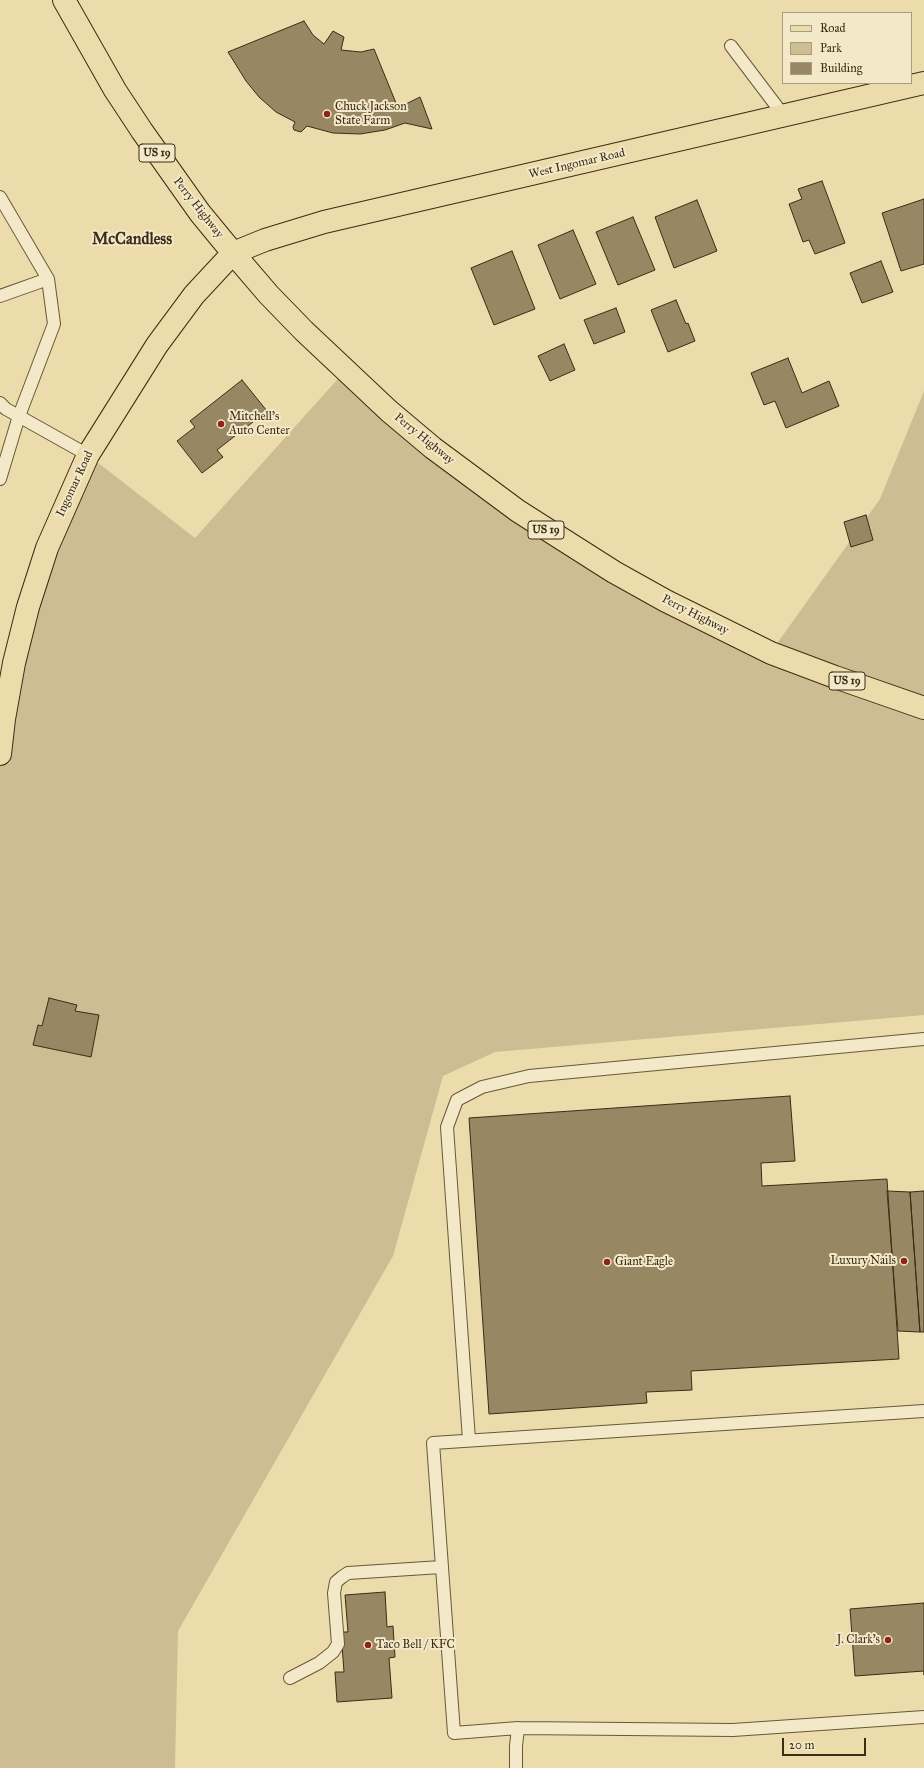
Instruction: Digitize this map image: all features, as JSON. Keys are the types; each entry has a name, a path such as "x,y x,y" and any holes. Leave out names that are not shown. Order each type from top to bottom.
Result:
{"main road":[{"name":"Perry Highway","path":"64,0 107,77 142,132 200,213 274,300 389,411 474,480 518,511 614,572 666,601 778,655 835,677 924,708"},
{"name":"West Ingomar Road","path":"233,253 265,240 324,222 924,83"},
{"name":"Ingomar Road","path":"0,754 14,663 28,607 47,548 88,455 122,398 157,345 194,295 233,253"}],"lane":[{"path":"731,46 784,116"},
{"path":"0,197 48,279 54,324 20,416 0,479"},
{"path":"0,296 48,279"},
{"path":"0,403 88,455"},
{"path":"469,1440 447,1127 457,1100 482,1087 529,1076 924,1039"},
{"path":"924,1411 433,1443 454,1733 518,1728 733,1730 924,1717"},
{"path":"290,1678 319,1663 333,1652 338,1644 334,1593 336,1582 342,1577 348,1573 441,1567"},
{"path":"516,1768 518,1728"}],"green space":[{"path":"345,371 474,480 771,652 880,499 924,391 924,1015 495,1052 443,1076 393,1256 178,1631 175,1768 0,1768 0,754 4,719 88,455 195,538"}],"building":[{"path":"304,21 313,35 324,44 333,31 344,37 341,50 361,52 374,49 398,108 420,97 432,129 405,123 385,130 360,134 333,133 307,126 301,132 294,130 293,127 295,122 276,112 259,97 246,81 228,52"},
{"path":"822,181 845,243 815,254 809,240 803,242 789,204 802,199 798,189"},
{"path":"924,199 924,264 901,271 882,213"},
{"path":"697,200 717,251 674,268 655,217"},
{"path":"633,217 655,270 618,285 596,232"},
{"path":"573,230 596,284 560,299 538,245"},
{"path":"512,251 535,309 494,325 471,268"},
{"path":"881,261 893,292 862,303 850,273"},
{"path":"676,300 686,324 688,323 695,341 668,352 651,310"},
{"path":"616,308 625,332 594,344 584,320"},
{"path":"564,344 575,370 550,381 538,356"},
{"path":"788,358 802,393 829,381 839,406 786,428 775,401 764,405 751,373"},
{"name":"Mitchell's Auto Center","path":"242,380 267,411 217,450 223,457 202,473 177,441 195,427 190,421"},
{"path":"866,515 873,540 851,547 844,522"},
{"path":"49,998 77,1005 75,1011 99,1015 91,1057 33,1045 38,1025 42,1026"},
{"path":"790,1096 795,1161 761,1163 762,1186 887,1179 899,1359 691,1371 692,1390 646,1392 647,1403 489,1414 469,1118"},
{"name":"Luxury Nails","path":"887,1191 910,1192 920,1332 898,1331"},
{"path":"924,1191 924,1332 920,1332 910,1192"},
{"name":"Taco Bell / KFC","path":"385,1592 387,1627 393,1626 395,1657 389,1658 392,1698 337,1702 335,1672 344,1672 341,1632 348,1632 345,1595"},
{"name":"J. Clark's","path":"924,1603 924,1671 855,1676 850,1609"}],"place":[{"name":"Chuck Jackson State Farm","path":"327,114"},
{"name":"Mitchell's Auto Center","path":"221,424"},
{"name":"Luxury Nails","path":"904,1261"},
{"name":"Giant Eagle","path":"607,1262"},
{"name":"J. Clark's","path":"888,1640"},
{"name":"Taco Bell / KFC","path":"368,1645"}],"district":[{"name":"McCandless","path":"132,240"}]}
